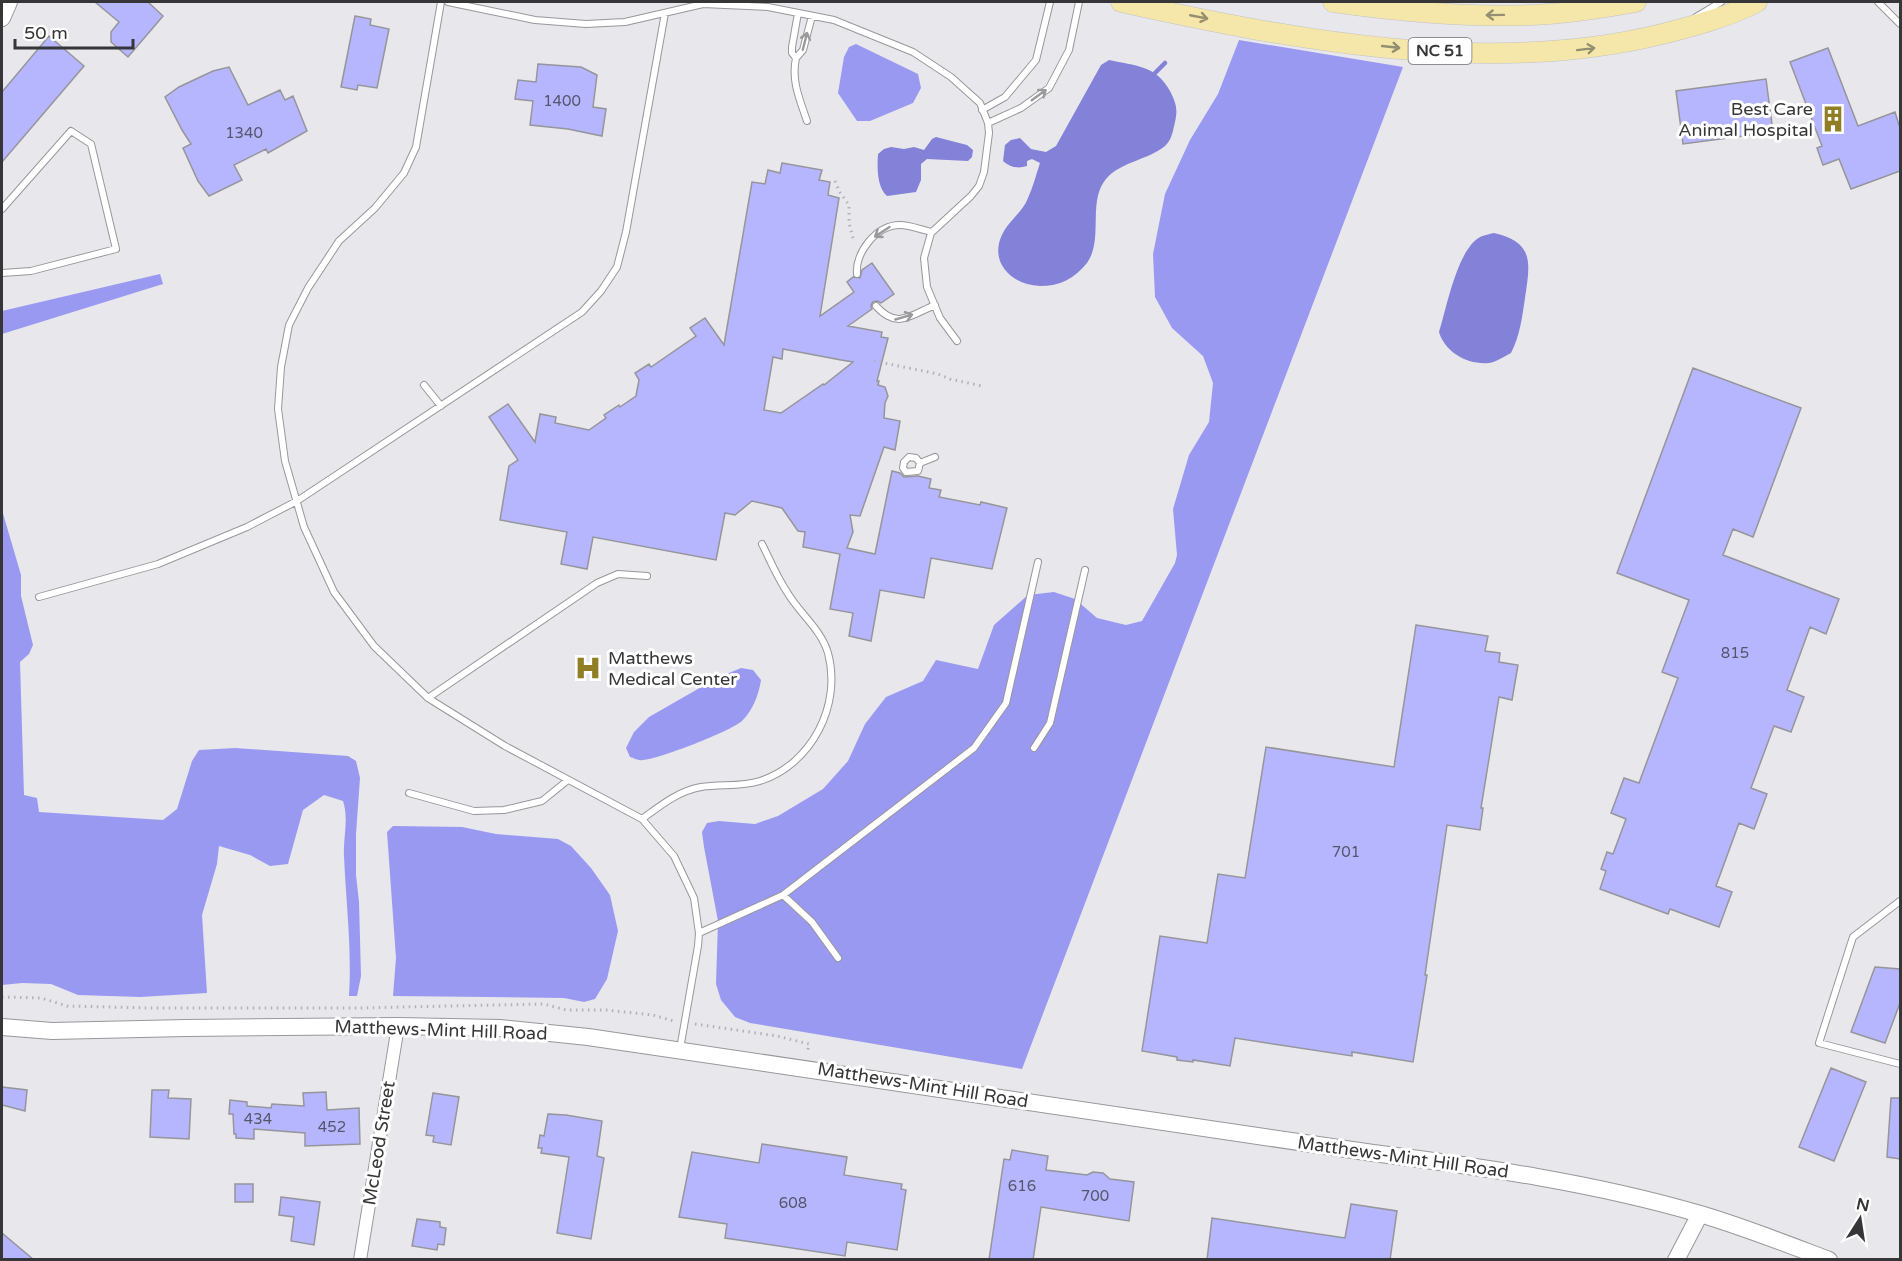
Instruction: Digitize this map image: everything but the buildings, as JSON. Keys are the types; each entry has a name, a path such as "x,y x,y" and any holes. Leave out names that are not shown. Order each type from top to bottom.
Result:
{"main road":[{"path":"2,18 9,2"},
{"name":"NC 51","path":"1121,2 1348,43 1429,51 1552,53 1672,32 1757,2"},
{"name":"NC 51","path":"1333,2 1431,13 1484,15 1539,11 1585,11 1636,2"},
{"name":"Matthews-Mint Hill Road","path":"2,1027 52,1031 398,1026 500,1028 588,1036 1486,1168 1629,1195 1700,1214 1745,1228 1829,1260"},
{"path":"1676,1260 1700,1214"}],"street":[{"name":"McLeod Street","path":"360,1260 398,1026"}],"lane":[{"path":"441,2 416,147 404,173 375,208 339,241 308,288 289,325 280,366 278,409 285,461 304,527 334,592 374,646 428,698 505,746 642,819 674,856 694,898 699,933 680,1049"},
{"path":"448,2 535,20 586,24 625,22 703,4 768,7 834,20 913,52 951,77 980,103 988,123 987,160 979,186 932,232 927,241 924,258 927,287 940,318 957,341"},
{"path":"982,110 1005,97 1036,60 1050,2"},
{"path":"988,123 1022,108 1049,88 1069,50 1079,2"},
{"path":"1672,32 1721,2"},
{"path":"1878,2 1900,24"},
{"path":"39,597 158,564 247,527 297,501 582,312 602,291 617,267 626,232 665,13"},
{"path":"796,58 792,48 798,13"},
{"path":"807,121 795,85 793,70 796,58 804,50 812,16"},
{"path":"2,209 71,131 91,144 116,249 31,271 2,273"},
{"path":"857,274 858,258 868,243 881,231 900,225 932,232"},
{"path":"876,306 885,316 893,320 935,305"},
{"path":"424,386 441,406"},
{"path":"920,463 935,457"},
{"path":"642,819 669,799 686,791 701,787 744,785 780,772 804,753 820,729 832,681 828,651 814,627 787,593 762,544"},
{"path":"699,933 783,895 974,748 1005,703 1038,562"},
{"path":"1034,748 1050,723 1084,570"},
{"path":"428,698 597,583 618,574 647,576"},
{"path":"409,793 474,811 504,810 542,801 568,780"},
{"path":"783,895 812,922 838,958"},
{"path":"1900,901 1853,937 1819,1043 1900,1064"}],"path":[{"path":"835,181 849,204 849,223 853,238"},
{"path":"874,361 982,386"},
{"path":"2,997 41,998 67,1006 151,1008 357,1008 544,1004 566,1010 606,1010 653,1015 668,1020"},
{"path":"703,1026 777,1036 809,1044"}],"shaded area":[{"path":"1239,40 1403,67 1022,1069 750,1023 735,1017 721,1000 716,984 718,921 702,832 707,823 719,821 755,824 778,816 823,789 848,761 865,724 886,697 923,681 936,660 978,669 994,625 1028,595 1054,592 1075,599 1097,618 1126,625 1142,621 1175,563 1177,555 1173,509 1189,455 1209,422 1213,383 1203,356 1172,328 1155,297 1153,254 1165,194 1190,140 1218,94"},
{"path":"856,44 918,74 921,88 913,103 870,121 857,121 838,93 844,57 849,47"},
{"path":"1109,60 1144,68 1164,82 1172,95 1176,110 1171,138 1158,151 1119,169 1106,179 1097,198 1092,253 1082,269 1066,281 1054,285 1029,285 1011,276 1004,269 998,252 1004,231 1026,203 1040,163 1032,159 1027,161 1027,166 1023,167 1008,165 1003,161 1005,145 1011,140 1020,138 1031,149 1046,152 1056,146 1101,65"},
{"path":"936,137 967,145 973,150 972,157 968,161 927,159 921,164 921,180 916,192 887,196 879,182 878,154 891,147 904,149 914,147 924,150"},
{"path":"1494,233 1517,242 1527,256 1528,275 1524,305 1517,340 1511,353 1492,362 1473,362 1458,356 1446,346 1439,332 1454,280 1465,254 1480,237"},
{"path":"160,274 163,284 2,334 2,311"},
{"path":"2,510 21,575 21,596 33,645 29,654 20,662 24,795 37,798 39,812 163,820 177,809 192,761 199,750 235,748 348,756 356,761 360,778 356,875 361,976 357,996 349,996 349,943 344,856 345,808 343,801 324,795 303,810 288,864 270,866 250,855 219,846 217,864 202,915 207,993 140,997 78,995 51,984 2,985"},
{"path":"741,668 753,670 761,680 755,702 742,721 710,737 664,755 641,760 630,757 626,748 634,732 649,717 717,678"},
{"path":"393,826 462,827 496,834 558,839 571,846 591,868 610,895 618,931 607,979 595,999 584,1002 564,998 393,996 396,958 387,832"}],"waterway":[{"path":"1155,73 1165,63"}],"place":[{"name":"Best Care Animal Hospital","path":"1833,119"},
{"name":"Matthews Medical Center","path":"588,668"}]}
